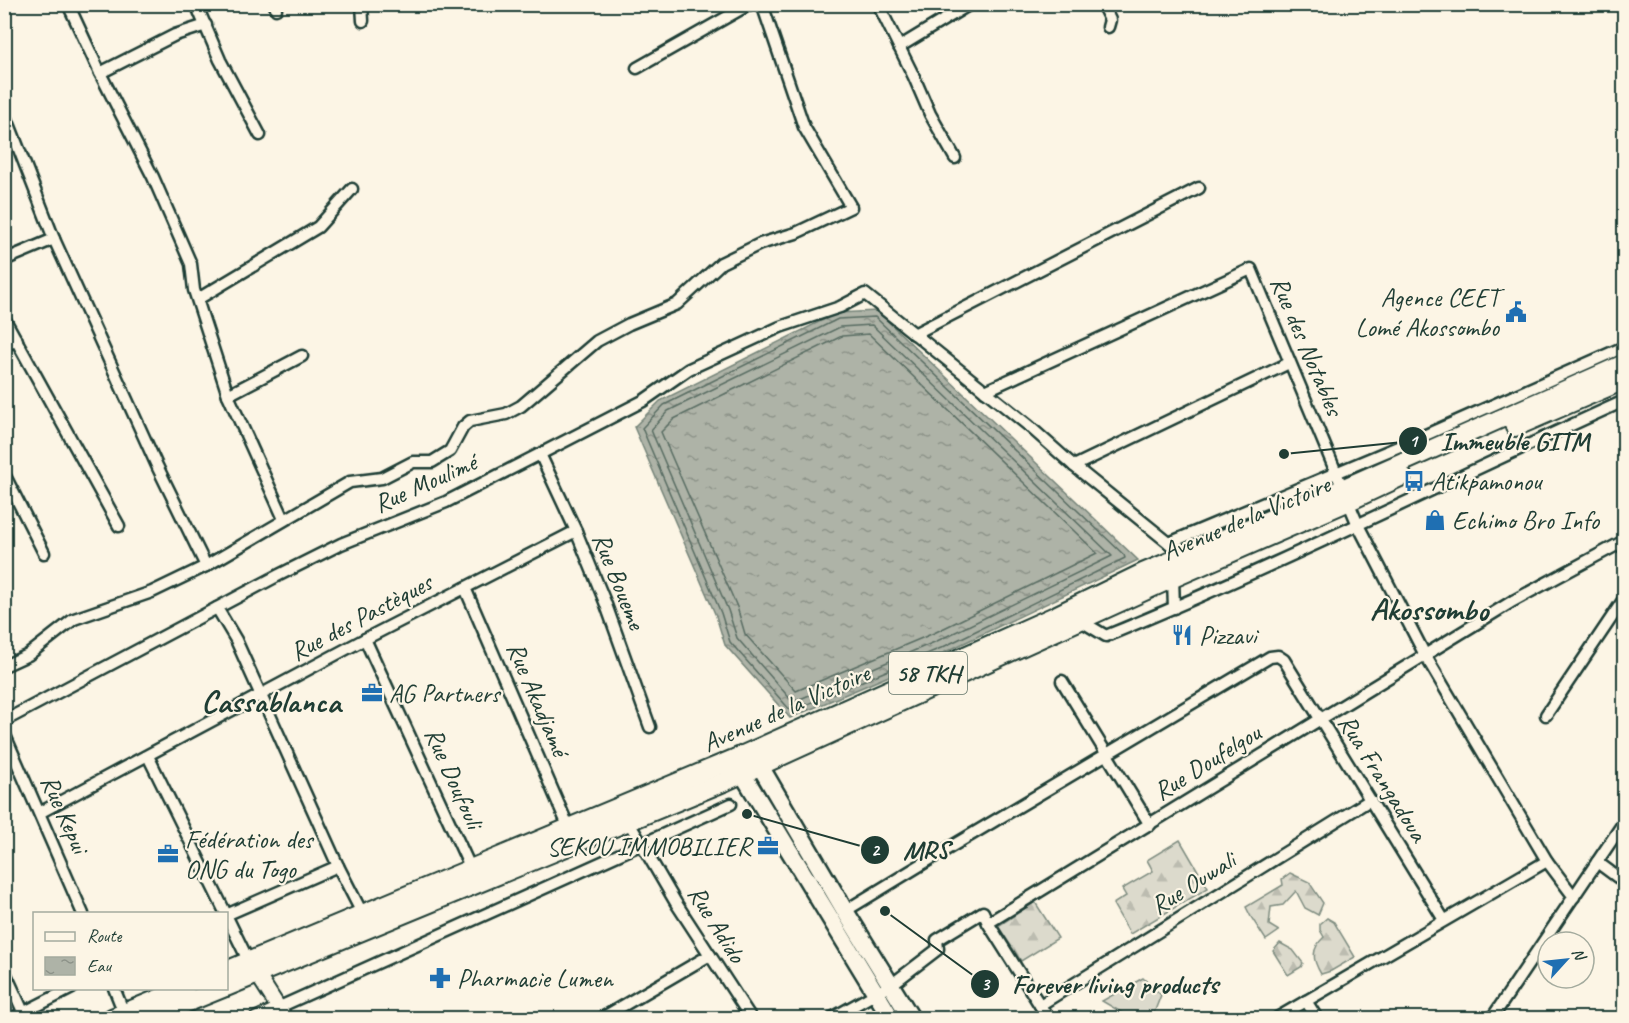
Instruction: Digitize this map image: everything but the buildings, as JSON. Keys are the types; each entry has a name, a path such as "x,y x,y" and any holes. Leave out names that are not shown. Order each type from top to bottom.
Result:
{"highway":[{"name":"Avenue de la Victoire","path":"228,971 253,968 628,821 1143,573 1624,364"},
{"name":"Avenue de la Victoire","path":"228,986 253,968 363,915 569,828 747,762 1081,621 1173,578 1342,488 1410,472 1624,380"},
{"path":"118,1016 180,990"},
{"name":"Avenue de la Victoire","path":"149,1018 220,990"}],"main road":[{"path":"747,762 845,911 911,1018"},
{"path":"747,762 891,1018"}],"street":[{"path":"68,4 153,177 191,264 194,290 228,395 284,519"},
{"path":"196,4 236,91 260,135"},
{"path":"362,4 363,21"},
{"path":"637,69 750,4"},
{"path":"4,666 28,655 74,619 152,592 206,566 350,482 382,478 413,462 432,462 450,451 463,427 470,421 506,414 521,406 597,341 629,324 677,304 721,263 760,244 796,233 851,207 804,127 762,4"},
{"path":"878,4 930,114 955,158"},
{"path":"899,47 970,4"},
{"path":"1102,4 1110,20 1108,27"},
{"path":"100,73 175,34 206,25"},
{"path":"4,111 8,130 54,239 158,468 206,566"},
{"path":"1183,556 1029,426 914,334 1199,188"},
{"path":"198,299 318,227 352,189"},
{"path":"4,260 54,239"},
{"name":"Rue des Notables","path":"985,391 1251,269 1358,525 1425,655 1547,861 1574,897"},
{"name":"Rue Moulimé","path":"4,721 340,544 446,502 644,401 689,369 780,327 840,307 866,294 914,334"},
{"path":"4,318 119,526"},
{"path":"4,346 17,340"},
{"path":"1169,543 1342,488 1624,347"},
{"path":"228,395 302,356"},
{"path":"1074,466 1289,363"},
{"path":"1081,621 1106,636 1358,525 1624,401"},
{"name":"Rue Boueme","path":"540,454 576,531 605,602 650,728"},
{"path":"4,474 44,553"},
{"name":"Rue des Pastèques","path":"40,812 365,639 576,531"},
{"name":"Rue Doufelgou","path":"988,923 1513,602 1624,541"},
{"path":"1173,578 1174,608"},
{"name":"Rue Akadjamé","path":"465,588 569,828"},
{"path":"1546,715 1624,599"},
{"path":"218,608 236,640 338,866 363,915"},
{"name":"Rue Doufouli","path":"365,639 471,869"},
{"name":"Rua Frangadoua","path":"1107,755 1270,657 1278,656 1284,660 1444,920"},
{"path":"1062,681 1150,825"},
{"name":"Rue Kepui","path":"4,733 82,912"},
{"path":"845,911 1107,755"},
{"path":"148,756 225,912"},
{"name":"Rue Ouwali","path":"1040,1005 1370,800"},
{"path":"255,1018 282,1013 731,804"},
{"name":"Rue Adido","path":"628,821 710,956 751,1018"},
{"path":"1492,1018 1624,822"},
{"path":"1277,1018 1547,861"},
{"path":"1597,862 1624,882"},
{"path":"228,914 338,866"},
{"path":"832,1018 891,985 938,949 938,940 983,912 1048,1018"},
{"path":"228,919 253,968 282,1013"},
{"path":"602,1018 710,956"},
{"path":"4,970 25,1016"},
{"path":"13,1018 25,1016 69,990"},
{"path":"114,990 118,1016"},
{"path":"1306,1001 1317,1018"}],"green space":[{"path":"1180,840 1208,888 1130,934 1113,904 1126,896 1122,889 1153,871 1147,860"},
{"path":"1290,873 1309,882 1323,903 1318,915 1305,908 1296,891 1283,905 1271,907 1269,925 1279,931 1266,940 1246,907 1283,885 1282,879"},
{"path":"1035,902 1058,938 1021,961 998,926"},
{"path":"1327,918 1334,922 1355,957 1321,974 1314,954 1324,937 1320,924"},
{"path":"1280,943 1293,950 1303,963 1301,967 1288,975 1273,951"},
{"path":"1143,978 1161,995 1152,1018 1131,1018 1102,1001"}],"water":[{"path":"877,311 1138,560 943,653 790,718 725,645 716,616 634,427 660,401 837,313"}],"place":[{"name":"Agence CEET Lomé Akossombo","path":"1516,312"},
{"name":"Immeuble GITM","path":"1284,454"},
{"name":"Atikpamonou","path":"1414,481"},
{"name":"Echimo Bro Info","path":"1435,520"},
{"name":"Pizzavi","path":"1182,635"},
{"name":"AG Partners","path":"372,693"},
{"name":"MRS","path":"747,814"},
{"name":"SEKOU IMMOBILIER","path":"768,846"},
{"name":"Fédération des ONG du Togo","path":"168,854"},
{"name":"Forever living products","path":"885,911"},
{"name":"Pharmacie Lumen","path":"440,978"}],"district":[{"name":"Akossombo","path":"1429,609"},
{"name":"Cassablanca","path":"271,701"}]}
